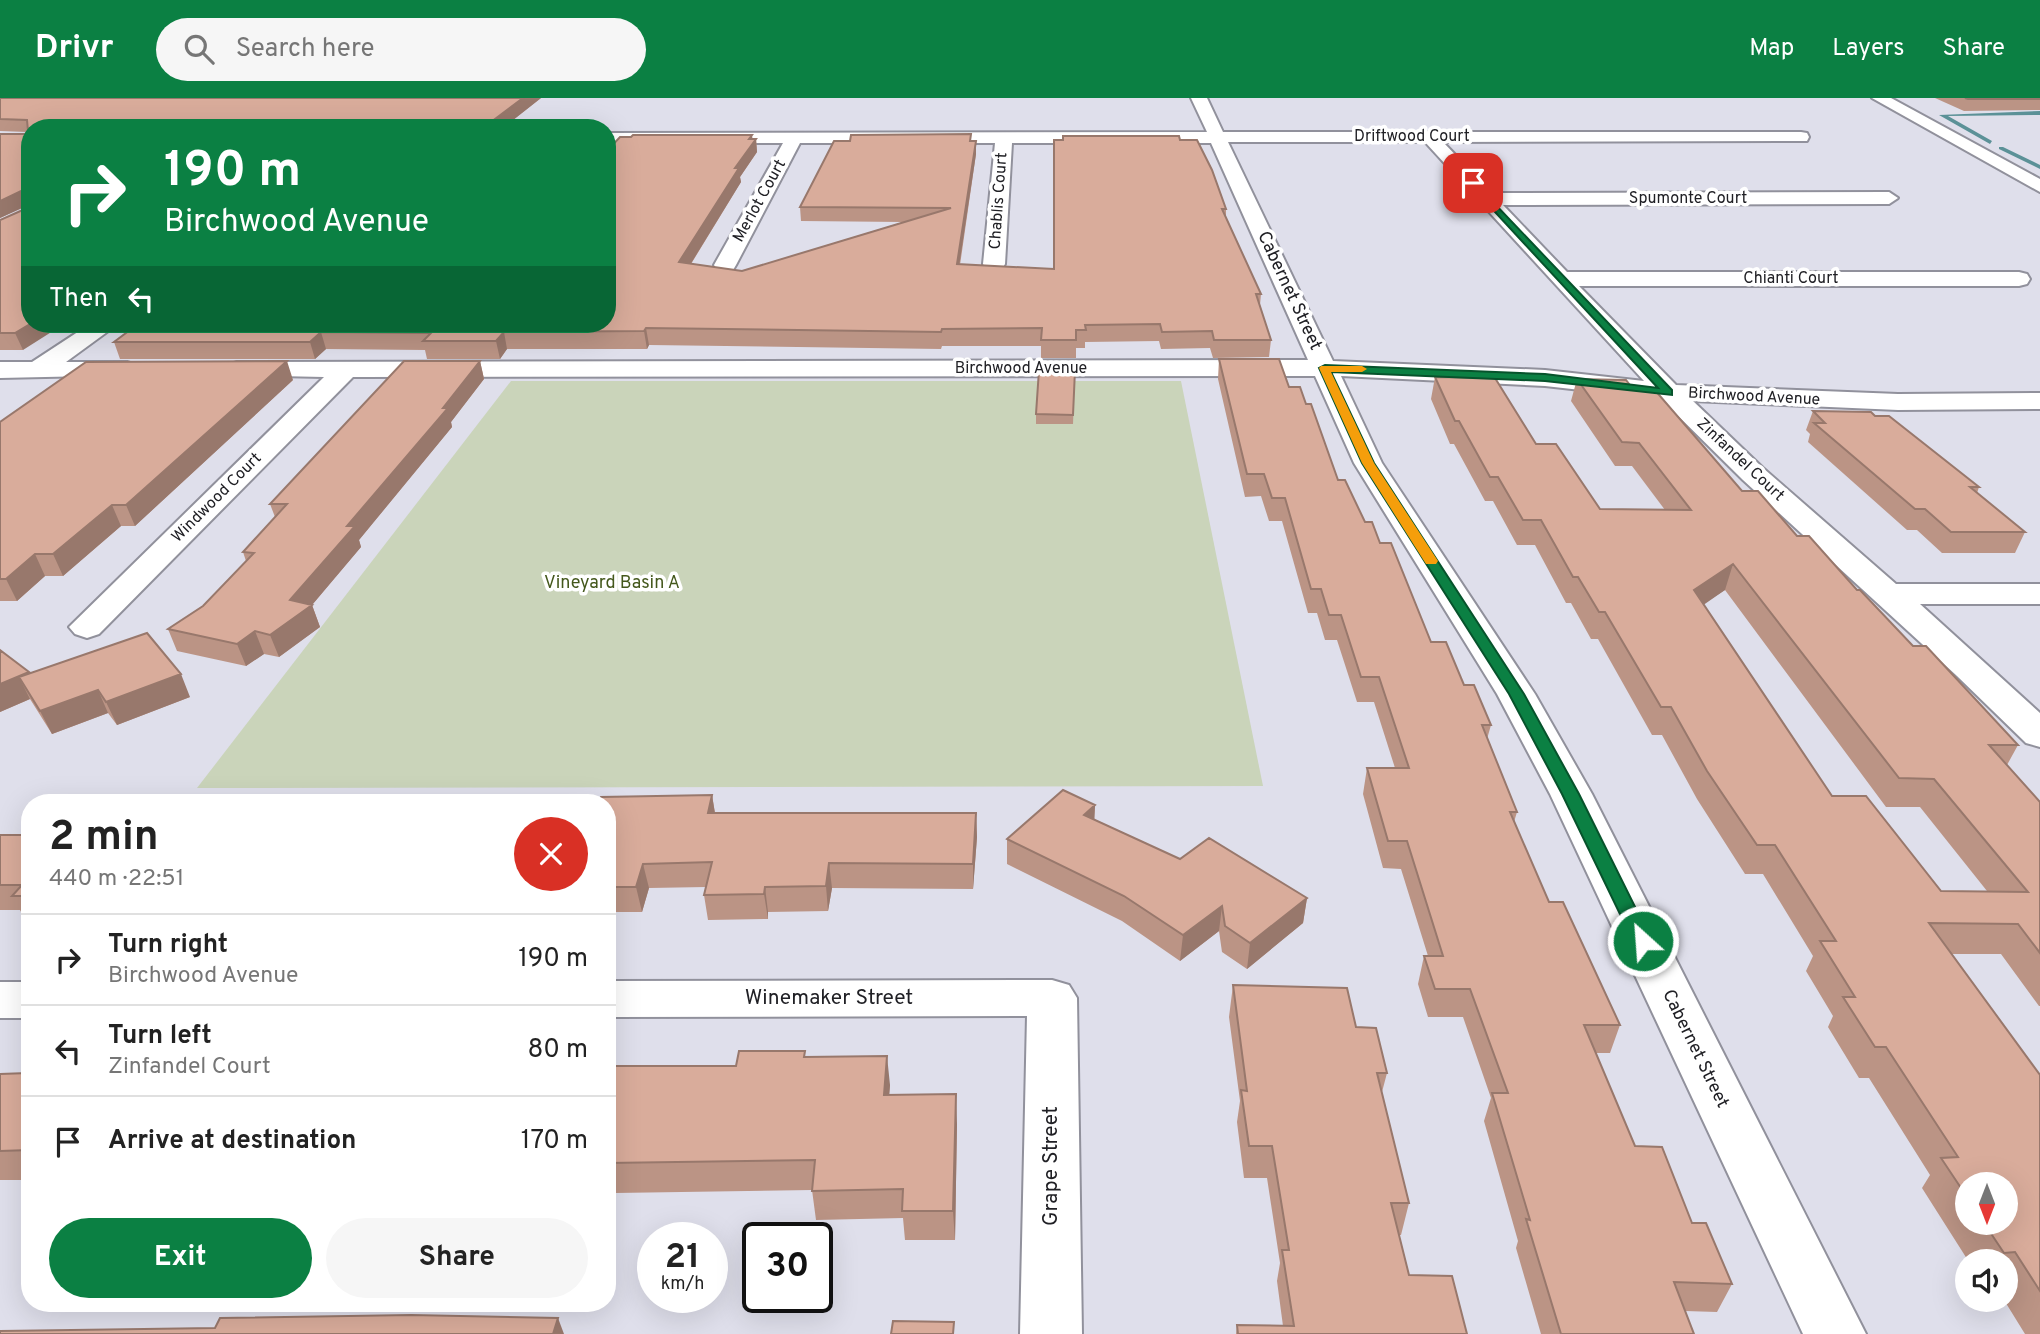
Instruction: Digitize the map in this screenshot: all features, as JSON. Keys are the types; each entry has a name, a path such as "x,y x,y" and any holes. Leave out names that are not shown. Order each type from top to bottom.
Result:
{"street":[{"name":"Cabernet Street","path":"1199,98 1368,463 1516,694 1571,794 1835,1334"},
{"path":"1880,98 2040,186"},
{"name":"Zinfandel Court","path":"1429,137 1668,392 1754,475 1992,686 2040,735"},
{"name":"Driftwood Court","path":"616,138 1801,137"},
{"name":"Merlot Court","path":"725,265 794,138"},
{"name":"Chablis Court","path":"994,264 1014,138"},
{"name":"Spumonte Court","path":"1487,199 1889,198"},
{"name":"Chianti Court","path":"1563,279 2019,279"},
{"path":"0,395 93,333"},
{"name":"Birchwood Avenue","path":"206,370 1325,368 1545,378 1668,392 1837,401 2040,401"},
{"path":"0,370 150,370"},
{"name":"Windwood Court","path":"87,627 346,370"},
{"path":"1890,594 2040,594"},
{"name":"Winemaker Street","path":"616,999 1052,998"},
{"name":"Grape Street","path":"1051,1334 1052,998"},
{"path":"0,1000 21,1000"}],"green space":[{"name":"Vineyard Basin A","path":"511,381 1181,381 1263,786 197,788"}],"building":[{"path":"0,98 523,98 495,119 0,119"},
{"path":"1965,98 2040,98 2040,99 1968,99"},
{"path":"0,134 21,134 21,191 0,201"},
{"path":"971,134 970,141 976,141 957,264 1054,269 1054,140 1063,140 1063,136 1179,136 1180,140 1197,140 1212,170 1226,209 1222,209 1261,294 1256,294 1271,340 1214,340 1212,331 1162,332 1160,324 1085,325 1086,330 1076,330 1076,340 1041,340 1042,328 942,329 941,332 646,328 644,331 616,331 616,141 620,137 752,135 749,139 756,139 735,168 739,168 679,262 742,271 951,208 800,207 834,141 850,141 851,135"},
{"path":"21,211 21,329 15,333 0,333 0,220"},
{"path":"126,333 320,333 310,342 114,342"},
{"path":"431,333 503,333 496,341 423,341"},
{"path":"1219,359 1279,359 1289,387 1300,387 1306,404 1311,404 1338,480 1345,480 1365,522 1372,522 1380,543 1391,543 1431,642 1446,642 1464,685 1474,685 1491,725 1482,725 1517,812 1510,812 1549,902 1563,902 1620,1025 1584,1025 1635,1146 1662,1147 1692,1223 1706,1223 1732,1284 1674,1282 1694,1334 1561,1334 1492,1093 1508,1093 1470,989 1435,989 1424,956 1443,956 1407,841 1388,841 1367,768 1409,768 1379,677 1361,677 1341,615 1329,615 1321,589 1311,589 1285,498 1272,498 1264,474 1247,474"},
{"path":"287,361 126,505 112,505 53,554 35,554 6,579 0,579 0,422 86,362"},
{"path":"404,361 480,361 443,408 448,408 347,526 355,526 290,600 312,605 270,635 255,631 237,644 168,629 203,606 254,553 243,552 287,504 270,504"},
{"path":"1039,370 1075,370 1073,415 1036,414"},
{"path":"1435,377 1495,378 1536,444 1556,444 1600,509 1691,510 1639,443 1622,442 1577,379 1626,380 1633,389 1654,389 1742,491 1758,491 1797,536 1809,536 1857,590 1860,590 1913,646 1926,646 2018,745 1989,745 2040,802 2040,953 2018,924 1929,923 2040,1075 2040,1291 2018,1257 2018,1249 2001,1249 1993,1236 2018,1236 2018,1172 1955,1172 1955,1179 1941,1158 1958,1157 1886,1047 1875,1047 1843,997 1855,997 1820,941 1836,941 1775,845 1757,845 1707,771 1671,707 1661,707 1605,612 1599,612 1578,577 1573,577 1541,520 1523,520 1498,477 1490,477 1459,421 1455,421","holes":["1733,564 1899,778 1934,779 2028,892 1941,891 1866,796 1832,796 1694,590"]},
{"path":"1813,411 1871,412 1875,416 1889,416 1979,487 1970,487 2025,532 1951,532 1925,509 1915,509 1814,423 1825,423"},
{"path":"147,633 181,674 106,702 98,690 40,711 19,677"},
{"path":"0,650 29,672 0,684"},
{"path":"1063,790 1095,805 1084,815 1180,859 1209,838 1307,898 1250,943 1225,926 1222,906 1183,935 1124,896 1007,839"},
{"path":"712,795 708,813 976,813 973,864 829,863 826,886 765,887 764,894 704,895 712,862 643,864 636,887 616,887 616,797"},
{"path":"0,835 21,835 21,885 0,885"},
{"path":"21,886 21,896 12,896"},
{"path":"1233,985 1347,988 1356,1027 1376,1028 1387,1073 1377,1073 1409,1203 1391,1203 1409,1275 1452,1276 1467,1334 1238,1334 1237,1325 1294,1326 1282,1250 1289,1250 1272,1146 1249,1146 1241,1090 1247,1091"},
{"path":"739,1051 805,1051 804,1057 887,1056 884,1095 956,1094 953,1211 902,1211 903,1189 812,1191 815,1160 616,1163 616,1066 736,1066"},
{"path":"21,1073 21,1150 0,1151 0,1074"},
{"path":"411,1315 558,1318 553,1334 0,1334 0,1331 215,1328 220,1318"},
{"path":"893,1321 954,1322 953,1334 891,1334"}],"waterway":[{"path":"1990,142 1942,115 2040,113"},
{"path":"2001,148 2040,167"}],"slow traffic":[{"path":"1362,369 1325,368 1368,463 1431,561"}],"route":[{"path":"1473,183 1668,392 1545,378 1325,368 1368,463 1516,694 1571,794 1643,941"}]}
